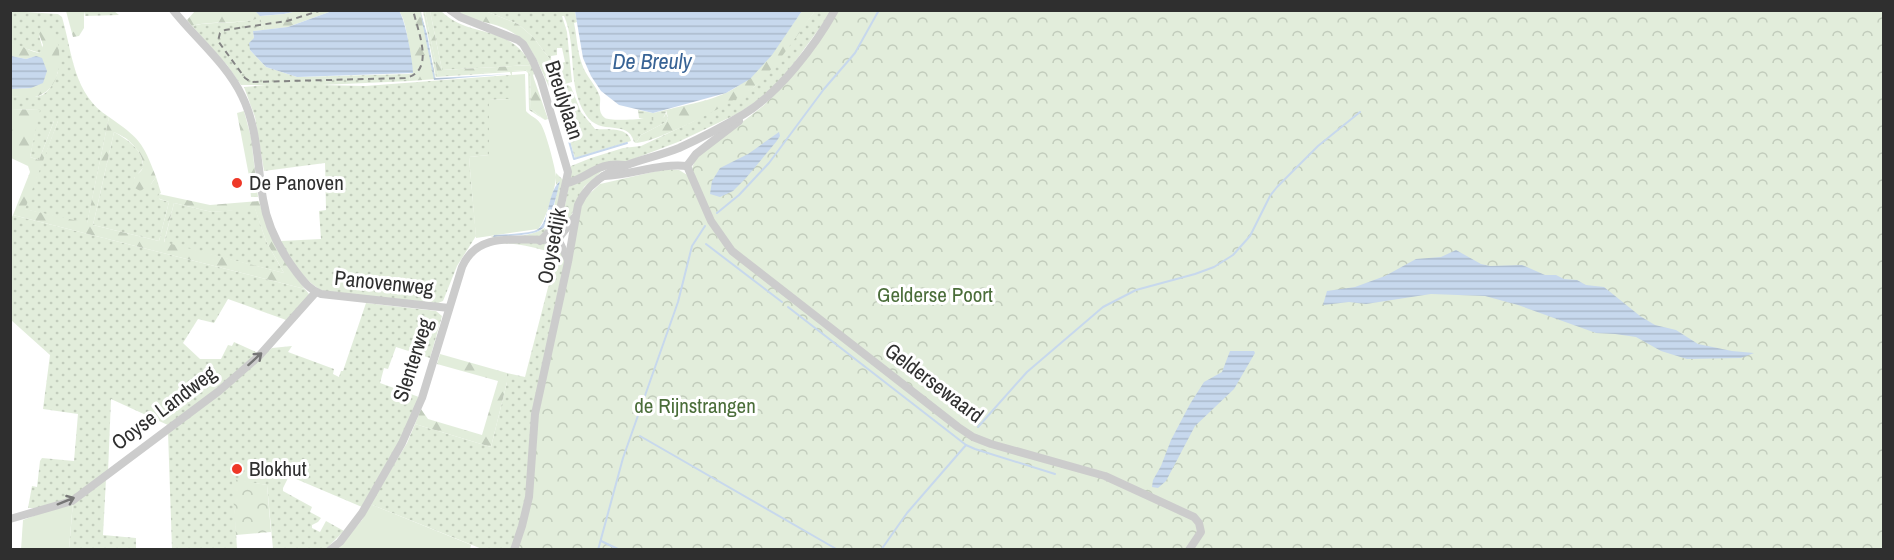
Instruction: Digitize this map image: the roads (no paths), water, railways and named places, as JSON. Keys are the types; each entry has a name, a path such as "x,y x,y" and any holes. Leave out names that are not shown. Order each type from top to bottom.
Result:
{"street":[{"name":"Panovenweg","path":"173,10 224,66 243,98 256,142 263,199 276,238 288,262 307,285 316,292 449,308"},
{"name":"Breulylaan","path":"450,10 460,17 513,36 524,44 541,80 566,165 567,183 557,224 540,241"},
{"name":"Ooysedijk","path":"514,549 529,497 535,414 578,205 587,189 602,176 680,147 746,113 775,90 824,29 835,10"},
{"path":"602,176 617,176 671,165 687,166 696,154 746,113"},
{"path":"567,183 599,167 615,164 625,166"},
{"name":"Geldersewaard","path":"687,166 711,221 732,251 958,427 973,437 991,444 1104,476 1194,517 1199,523 1201,532 1189,549"},
{"path":"568,262 558,239 576,214"},
{"name":"Slenterweg","path":"330,549 340,542 362,513 402,443 422,398 462,267 475,248 492,241 558,239"},
{"name":"Ooyse Landweg","path":"10,519 72,501 219,391 259,356 316,292"}],"water":[{"name":"De Breuly","path":"575,10 802,11 772,55 750,79 726,93 653,113 619,105 601,91 583,58"},
{"path":"255,11 297,11 260,16"},
{"path":"332,11 399,11 406,31 413,73 297,77 266,67 250,50 249,43 254,38 253,31 288,27"},
{"path":"420,11 427,34 435,78 510,74 434,80"},
{"path":"11,56 26,59 36,56 42,58 47,71 43,83 31,88 11,89"},
{"path":"779,132 780,136 776,142 733,191 720,197 710,194 712,181 720,168 748,154"},
{"path":"560,181 552,213 543,228 526,234 493,237 494,235 529,232 539,228 546,216 552,193"},
{"path":"1456,250 1481,264 1522,265 1545,275 1556,275 1564,279 1577,280 1586,285 1604,287 1640,316 1655,325 1676,330 1698,344 1754,353 1741,358 1687,359 1661,351 1636,337 1596,333 1518,305 1485,296 1431,294 1366,304 1349,302 1323,305 1327,291 1355,287 1385,276 1416,259 1441,257"},
{"path":"1230,351 1254,351 1255,353 1234,389 1195,426 1166,481 1158,488 1152,487 1171,440 1190,404 1204,382 1222,372"}],"waterway":[{"path":"717,213 739,195 769,163 824,89 855,53 879,10"},
{"path":"556,95 574,159 627,143"},
{"path":"978,427 1027,372 1103,307 1136,290 1214,267 1233,255 1250,236 1277,187 1318,146 1360,112"},
{"path":"598,550 623,458 678,302 692,246 705,226"},
{"path":"706,244 782,302"},
{"path":"788,307 966,445 907,513 881,550"},
{"path":"640,436 838,550"},
{"path":"966,445 1055,474"},
{"path":"601,541 620,550"}],"railway":[{"path":"322,10 287,21 225,30 220,33 218,41 245,78 251,82 405,78 420,68 422,60 421,40 413,10"}],"place":[{"name":"De Panoven","path":"237,183"},
{"name":"Blokhut","path":"237,469"}],"park label":[{"name":"Gelderse Poort","path":"935,295"},
{"name":"de Rijnstrangen","path":"695,406"}]}
